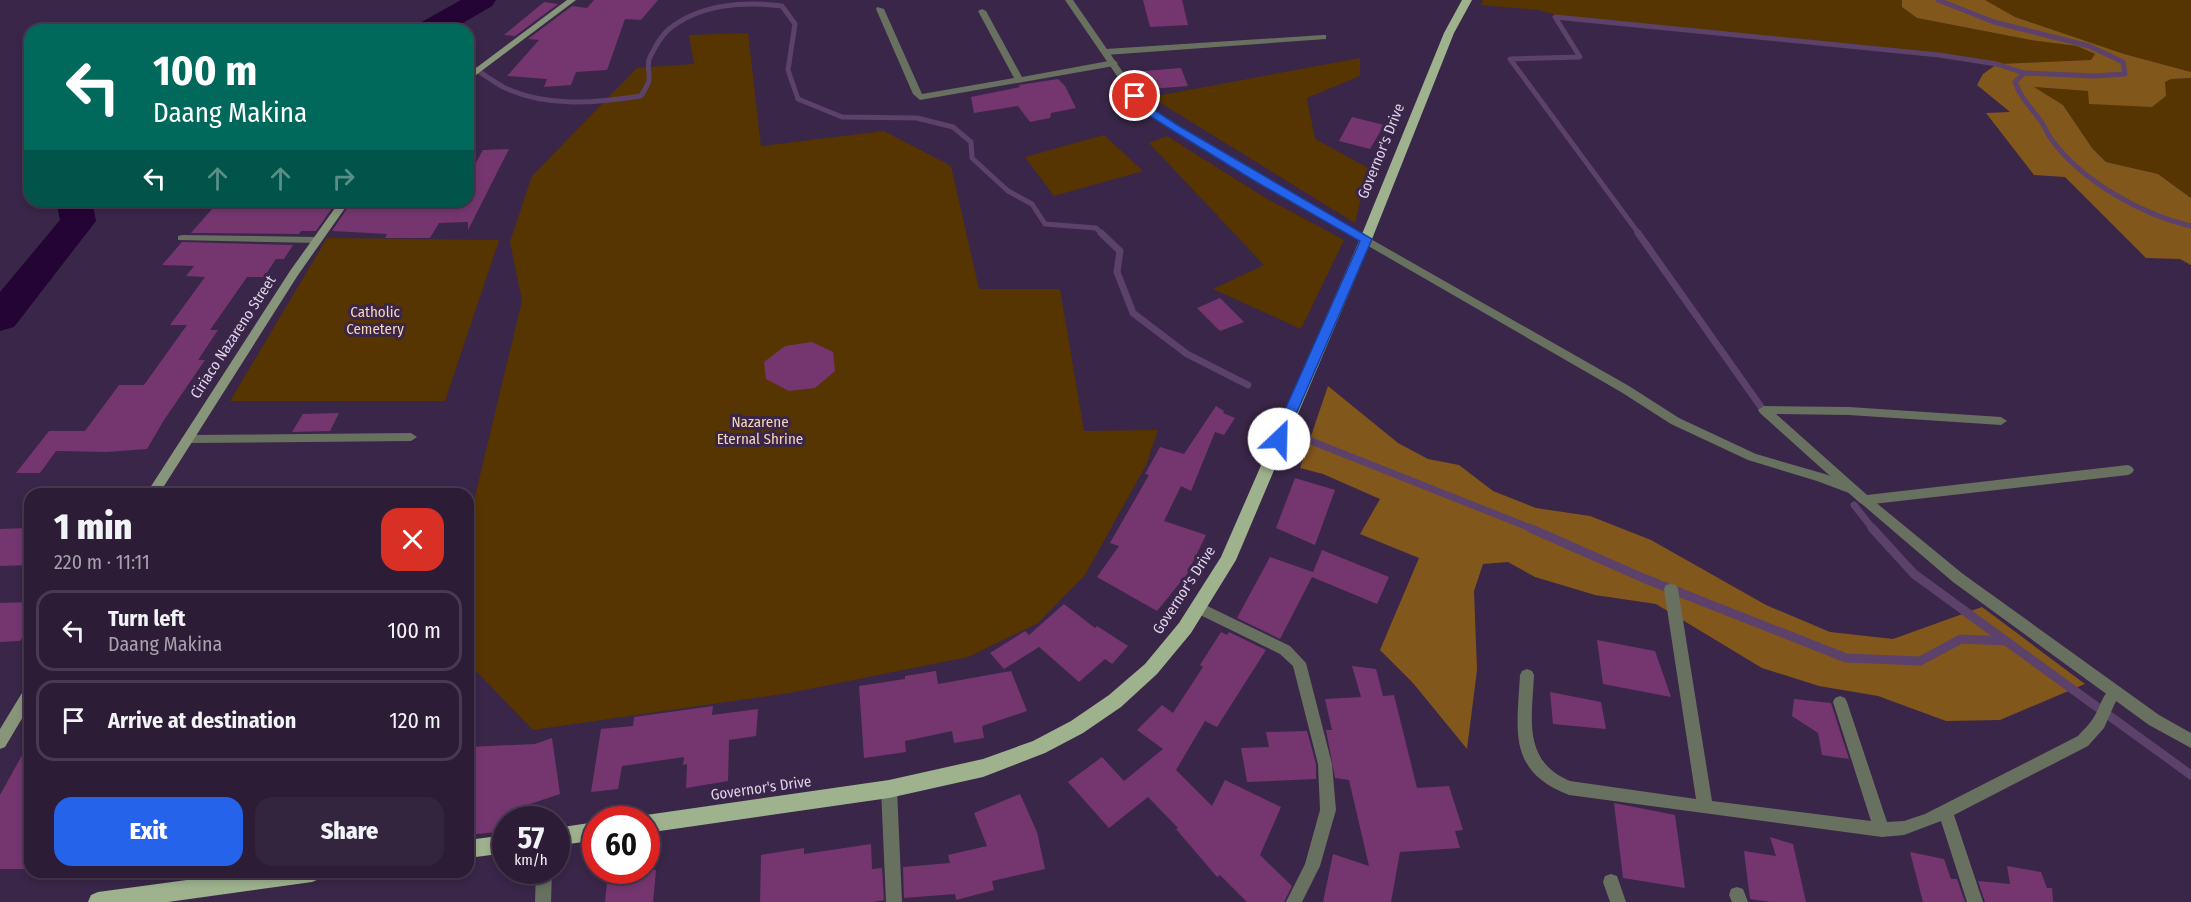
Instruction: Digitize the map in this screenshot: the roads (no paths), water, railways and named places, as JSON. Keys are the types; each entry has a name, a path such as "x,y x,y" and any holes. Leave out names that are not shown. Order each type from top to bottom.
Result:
{"main road":[{"path":"474,73 572,0"},
{"name":"Governor's Drive","path":"660,822 889,789 953,776 1010,759 1077,727 1115,701 1151,669 1199,608 1228,560 1366,239 1449,33 1467,0"},
{"name":"Ciriaco Nazareno Street","path":"157,488 294,273 341,207"},
{"path":"0,742 24,702"},
{"path":"474,848 492,846"},
{"path":"99,902 269,878"}],"street":[{"path":"1070,0 1135,96 1150,112 1257,178 1625,388 1675,421 1752,457 1839,484 1853,490 1864,500 2128,470"},
{"path":"880,9 916,94 920,97 1114,63"},
{"path":"982,11 1019,79"},
{"path":"1106,52 1323,37"},
{"path":"182,238 318,240"},
{"path":"2001,422 1849,411 1764,410 1864,500 1958,578 2113,695 2191,741"},
{"path":"188,438 411,437"},
{"path":"1671,589 1705,807"},
{"path":"1199,608 1285,650 1299,663 1324,765 1328,810 1312,866 1294,902"},
{"path":"1527,675 1526,742 1529,755 1544,777 1554,784 1569,788 1882,830 1928,820 2083,741 2099,723 2113,695"},
{"path":"1840,702 1882,830"},
{"path":"889,789 894,902"},
{"path":"1945,811 1975,902"},
{"path":"1611,882 1618,902"},
{"path":"543,902 544,884"}],"waterway":[{"path":"440,24 482,0"},
{"path":"1938,0 1994,22 2089,46 2123,62 2125,74 2094,76 2024,73"},
{"path":"474,68 503,87 536,98 589,102 641,96 648,82 648,62 653,50 665,33 680,21 722,6 753,4 782,6 795,24 788,70 798,99 842,117 917,118 953,127 971,142 972,158 1008,191 1032,204 1045,224 1096,228 1101,233"},
{"path":"1639,234 1510,59 1580,57 1555,17 1939,55 1997,64 2024,73"},
{"path":"2024,73 2015,82 2023,98 2042,122 2050,138 2079,169 2133,205 2191,226"},
{"path":"0,318 78,221 75,207"},
{"path":"1101,233 1120,251 1117,272 1133,313 1187,354 1248,385"},
{"path":"1638,233 1766,414"},
{"path":"1306,439 1533,529"},
{"path":"1854,505 1873,529"},
{"path":"1530,528 1643,578 1846,658 1920,661 1961,639 2006,641"},
{"path":"1872,528 1914,574 2006,641"},
{"path":"2006,641 2191,775"}],"park label":[{"name":"Catholic Cemetery","path":"375,320"},
{"name":"Nazarene Eternal Shrine","path":"760,430"}]}
